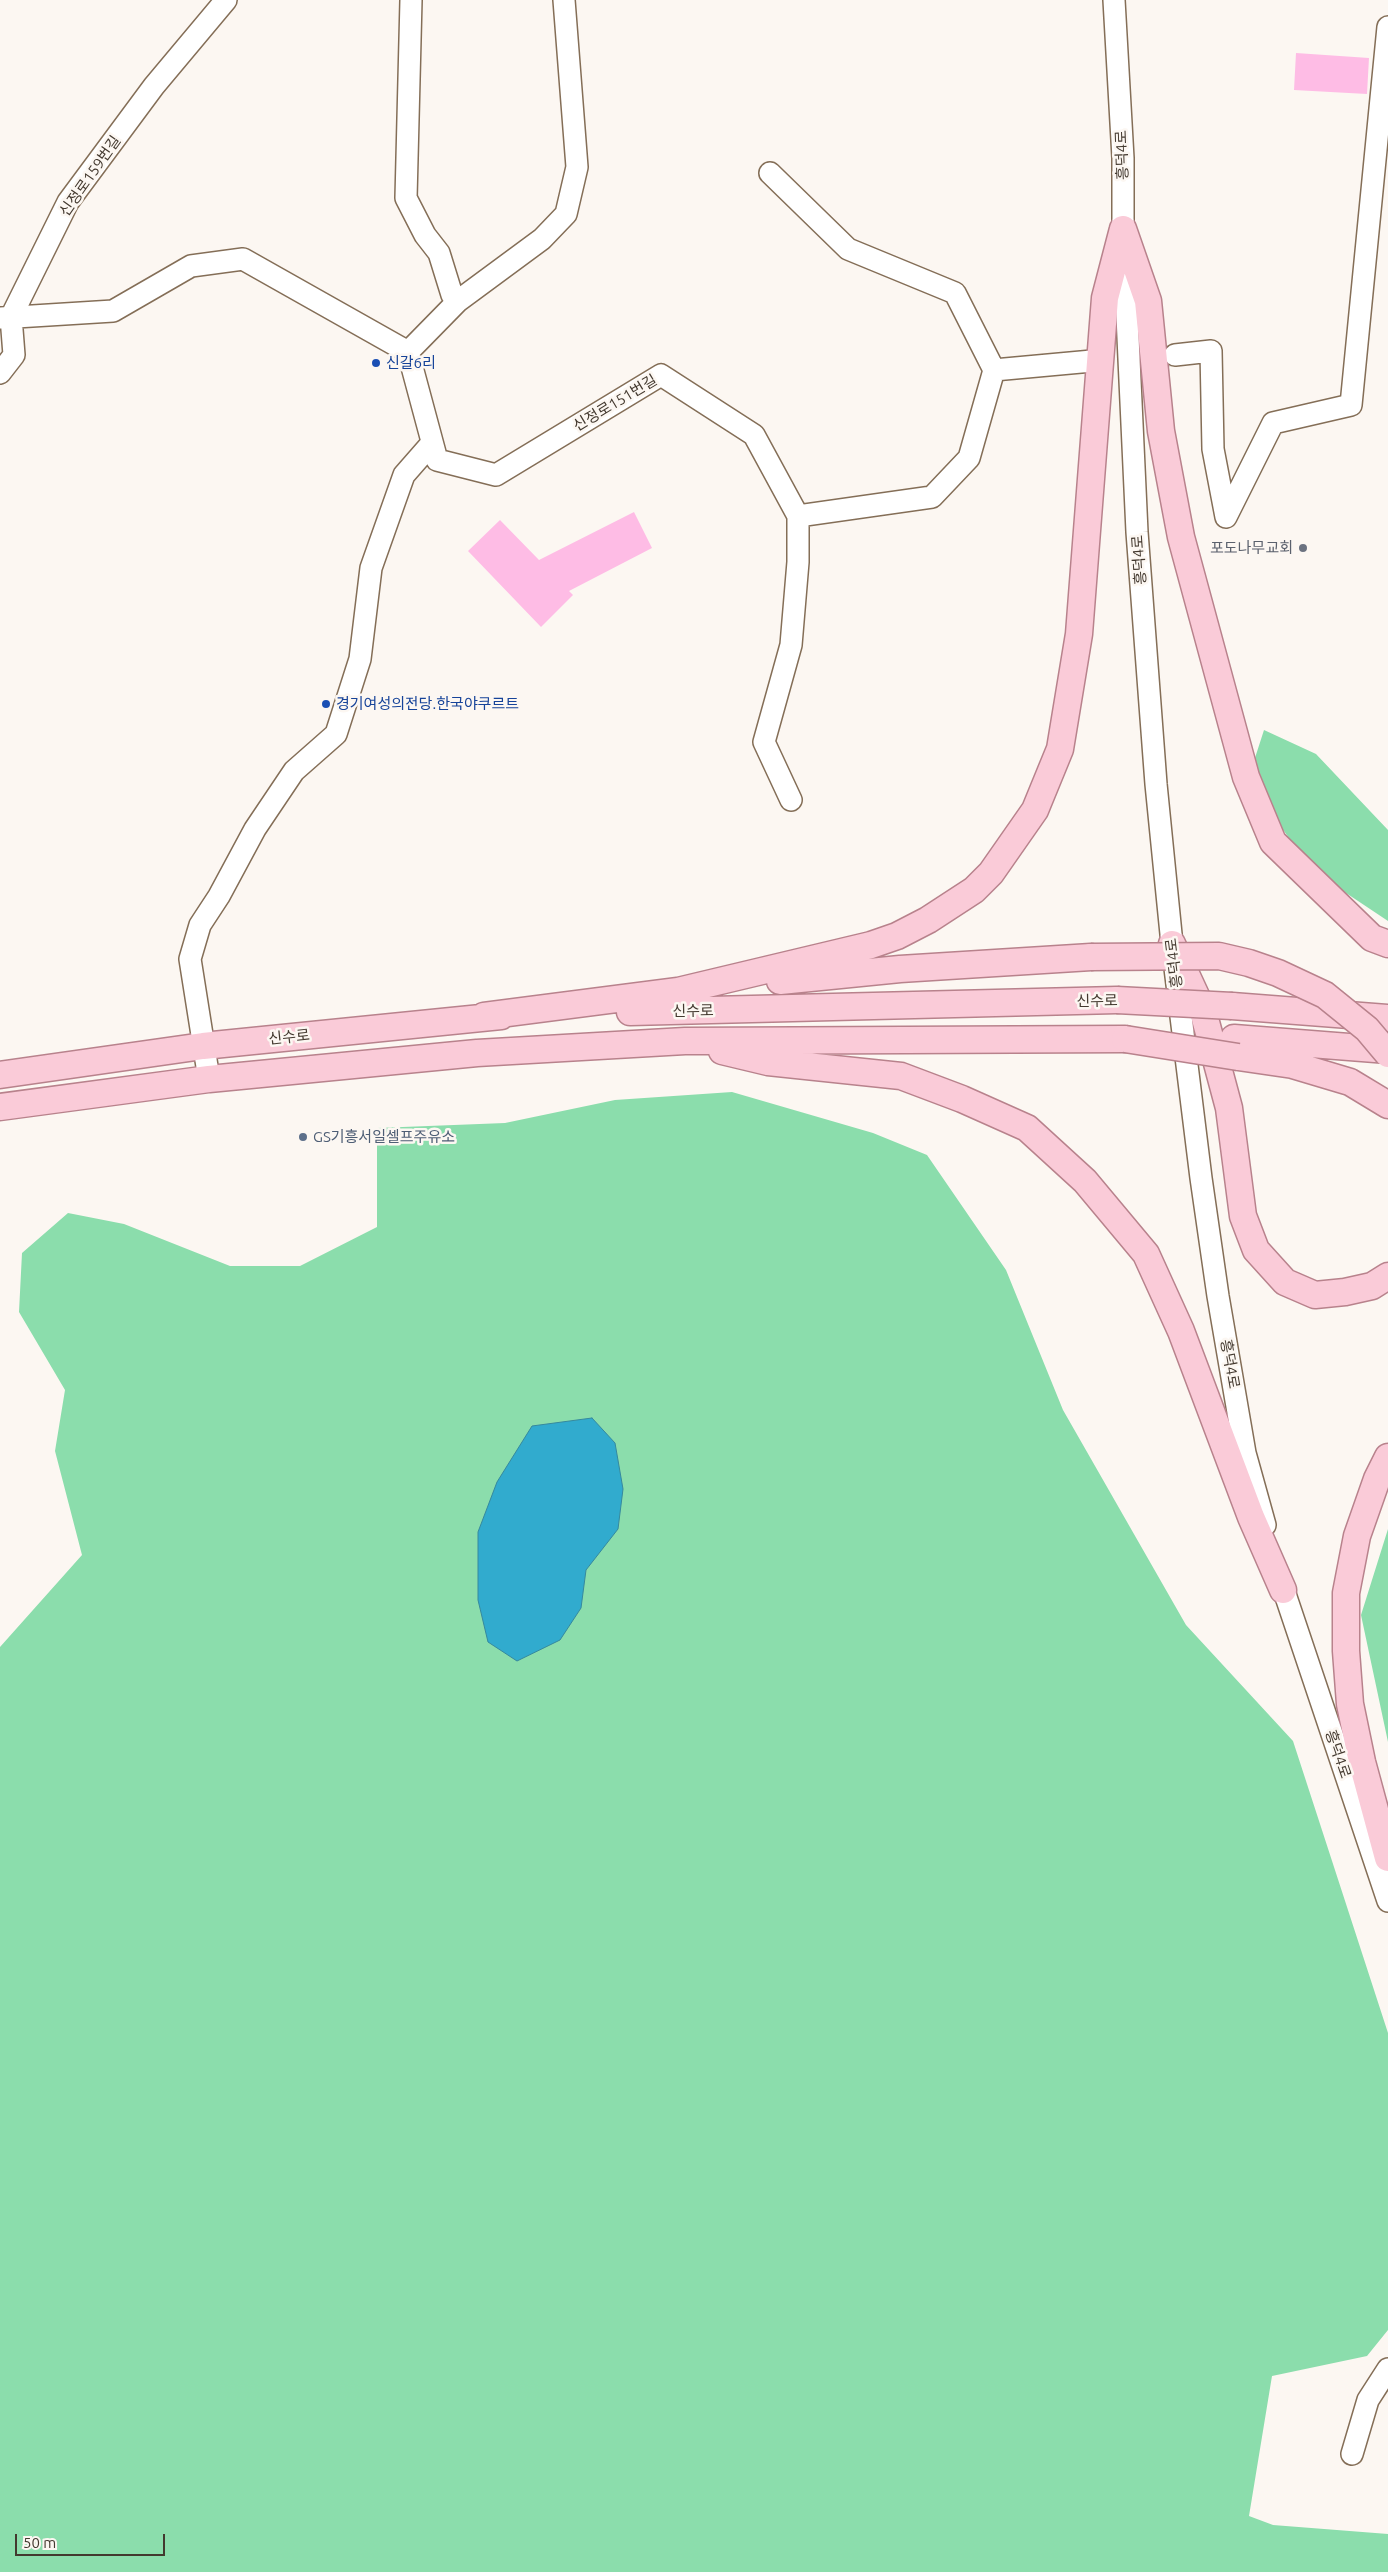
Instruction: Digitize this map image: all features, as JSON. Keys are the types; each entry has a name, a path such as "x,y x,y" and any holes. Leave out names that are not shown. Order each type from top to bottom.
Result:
{"main road":[{"path":"1123,229 1148,301 1161,431 1181,537 1246,777 1273,842 1372,938 1388,944"},
{"path":"678,992 870,945 897,936 928,920 974,890 991,873 1035,810 1060,749 1079,634 1105,298 1123,229"},
{"path":"1172,944 1203,1010 1229,1108 1243,1216 1256,1250 1285,1282 1315,1295 1345,1292 1372,1286 1388,1276"},
{"path":"484,1016 678,992 900,969 1091,957 1219,956 1249,963 1278,973 1325,995 1366,1029 1388,1052"},
{"name":"신수로","path":"0,1076 204,1046 484,1016 1116,1000 1232,1006 1388,1018"},
{"name":"신수로","path":"0,1107 209,1079 476,1053 685,1041 1124,1039 1236,1048"},
{"path":"685,1041 768,1062 900,1076 962,1098 1027,1128 1085,1181 1146,1254 1181,1331 1251,1518 1283,1590"},
{"path":"1236,1048 1388,1052"},
{"path":"1236,1048 1350,1082 1388,1105"},
{"path":"1388,1457 1377,1479 1357,1536 1346,1593 1346,1651 1350,1704 1362,1762 1388,1858"}],"street":[{"name":"신정로159번길","path":"5,317 68,202 154,86 226,0"},
{"path":"411,0 406,198 424,235 438,253 452,295 458,301"},
{"path":"0,373 14,355 5,317 113,310 191,266 243,259 408,352 458,301 542,239 566,214 577,167 564,0"},
{"name":"흥덕4로","path":"1114,0 1137,532 1156,784 1172,944 1201,1178 1245,1453 1283,1590 1388,1901"},
{"path":"1175,355 1210,351 1213,449 1226,517 1273,423 1351,405 1388,27"},
{"path":"770,173 848,249 955,293 994,370 969,458 932,497 798,516"},
{"name":"신정로151번길","path":"408,352 437,460 496,475 661,375 754,434 798,516 798,562 791,645 764,742 791,800"},
{"path":"994,370 1092,361"},
{"path":"209,1079 190,959 200,925 219,896 255,829 294,771 336,734 360,658 371,568 404,475 432,443"},
{"path":"1352,2454 1368,2400 1388,2369"}],"green space":[{"path":"1264,730 1316,754 1388,830 1388,921 1313,871 1273,816 1254,761"},
{"path":"732,1092 873,1133 927,1155 1006,1270 1063,1410 1186,1625 1293,1741 1388,2033 1388,2330 1367,2356 1272,2376 1249,2516 1273,2525 1388,2534 1388,2572 0,2572 0,1647 82,1555 55,1451 65,1390 19,1312 22,1253 68,1213 124,1224 230,1266 300,1266 377,1227 377,1128 505,1123 615,1100"},
{"path":"1388,1529 1388,1742 1361,1615"}],"water":[{"path":"592,1418 615,1443 623,1489 618,1529 586,1570 581,1608 560,1640 517,1661 488,1642 478,1600 478,1532 497,1482 532,1426"}],"building":[{"path":"1296,53 1369,58 1367,94 1294,90"},
{"path":"634,512 652,548 569,591 573,595 541,627 468,551 500,520 539,560"}],"tunnel":[{"path":"1092,361 1170,356"}],"place":[{"name":"신갈6리","path":"376,363"},
{"name":"포도나무교회","path":"1303,548"},
{"name":"경기여성의전당.한국야쿠르트","path":"326,704"},
{"name":"GS기흥서일셀프주유소","path":"303,1137"}]}
